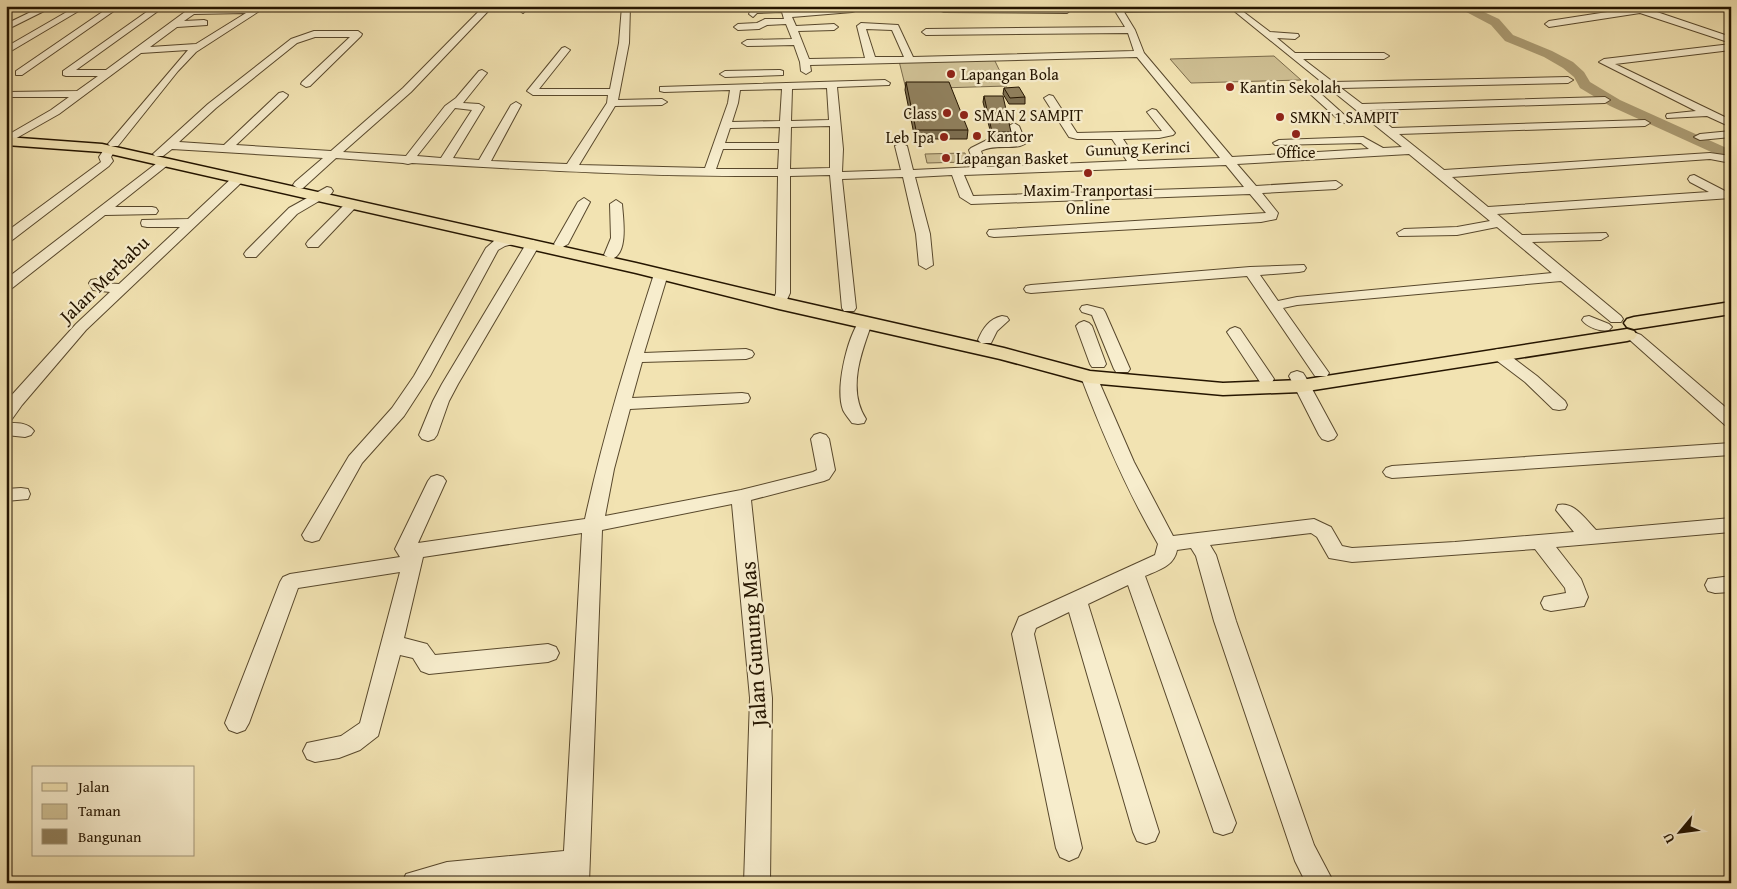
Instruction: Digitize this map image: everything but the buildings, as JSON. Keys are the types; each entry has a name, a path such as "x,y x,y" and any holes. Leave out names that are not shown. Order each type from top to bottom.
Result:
{"main road":[{"path":"9,138 112,147 164,154 238,179 321,194 611,255 661,274 781,298 849,308 986,340 1094,371 1122,369 1153,374 1225,380 1266,379 1299,381 1321,373 1621,328 1731,319"},
{"path":"206,168 299,185 351,204 513,240 639,265 781,298 865,323 1004,354 1094,371 1223,389 1263,389 1299,381 1498,354 1621,328 1731,308"}],"street":[{"path":"6,26 50,6"},
{"path":"6,51 83,6"},
{"path":"19,72 118,6"},
{"path":"109,73 66,74 161,6"},
{"path":"299,185 407,90 488,6"},
{"path":"570,169 613,97 624,43 626,6"},
{"path":"738,27 759,26 765,22 788,16 852,10 853,6"},
{"path":"932,6 944,9 1013,8 1067,10"},
{"path":"1628,6 1731,40"},
{"path":"1549,24 1641,11 1659,6"},
{"path":"1233,7 1291,7"},
{"path":"1233,7 1360,107 1565,276 1621,328 1729,418"},
{"path":"9,138 79,94 196,9 236,10 260,8"},
{"path":"6,238 105,164 107,161 105,156 112,147 175,69 196,48 260,8"},
{"path":"1119,14 1176,9"},
{"path":"228,27 216,25 236,10"},
{"path":"753,14 754,11 788,16 834,27"},
{"path":"994,233 1271,216 1272,213 1140,54 1131,30 1119,14"},
{"path":"781,298 787,124 796,76 805,62 802,47 788,16"},
{"path":"174,24 204,24"},
{"path":"871,61 861,26 885,25 897,28 910,60"},
{"path":"926,32 1131,30"},
{"path":"6,286 103,211 212,106 294,41 320,34 358,34 306,84"},
{"path":"1267,35 1295,36"},
{"path":"6,41 42,42 158,36"},
{"path":"747,43 802,47"},
{"path":"1281,46 1369,46"},
{"path":"1729,121 1604,62 1731,47"},
{"path":"141,50 196,48"},
{"path":"1707,49 1731,58"},
{"path":"565,50 532,92 662,102"},
{"path":"805,62 910,60 988,52 1140,54"},
{"path":"1293,56 1384,56"},
{"path":"1317,75 1523,71"},
{"path":"408,161 448,108 460,100 482,73"},
{"path":"725,74 796,76 809,85 885,83"},
{"path":"664,89 735,87 796,76 809,85"},
{"path":"1345,120 1312,92 1334,87 1568,80"},
{"path":"832,84 836,174 849,308"},
{"path":"709,173 733,103 735,87"},
{"path":"12,94 79,94"},
{"path":"226,149 283,95"},
{"path":"1049,98 1074,135 1159,135 1169,133 1152,112"},
{"path":"1360,107 1605,100"},
{"path":"444,163 479,107 454,104"},
{"path":"483,164 516,106"},
{"path":"1671,116 1709,113"},
{"path":"1375,120 1393,119"},
{"path":"1409,119 1440,120"},
{"path":"725,125 835,123"},
{"path":"1389,132 1645,123"},
{"path":"1014,126 1026,155"},
{"path":"1700,137 1731,134"},
{"path":"1115,135 1139,164 1158,192"},
{"path":"1279,143 1364,140 1381,152"},
{"path":"982,170 975,150 987,143 1026,155"},
{"path":"719,146 786,146"},
{"path":"900,146 922,234 926,265"},
{"name":"Gunung Kerinci","path":"164,154 226,149 570,169 836,174 1003,169 1026,155 1048,167 1228,161 1411,150"},
{"path":"1440,174 1710,156 1731,160"},
{"path":"1048,167 1061,196"},
{"path":"1003,169 1017,198"},
{"path":"957,171 966,197 969,200 1158,192 1253,191 1336,185"},
{"name":"Jalan Merbabu","path":"6,415 71,337 238,179"},
{"path":"1694,179 1727,194"},
{"path":"250,254 293,211 321,194"},
{"path":"1484,211 1727,194"},
{"path":"561,244 584,202"},
{"path":"313,244 351,204"},
{"path":"611,255 618,238 616,204"},
{"path":"103,211 193,223"},
{"path":"1404,233 1456,231 1499,223"},
{"path":"1519,239 1601,236"},
{"path":"312,535 355,460 398,412 422,376 493,248 500,243 513,240"},
{"path":"428,435 441,401 450,384 533,244"},
{"path":"1031,289 1299,268"},
{"path":"1250,271 1321,373"},
{"path":"415,883 447,875 576,873 593,525 605,469 635,358 661,274"},
{"path":"1275,306 1297,301 1565,276"},
{"path":"96,283 98,287 122,288"},
{"path":"1087,309 1098,312 1122,369"},
{"path":"986,340 990,329 1002,320"},
{"path":"858,419 850,408 849,380 865,323"},
{"path":"1069,848 1023,634 1027,624 1162,560 1166,556 1168,544 1146,508 1128,471 1094,371 1084,326"},
{"path":"1235,332 1266,379"},
{"path":"635,358 746,354"},
{"path":"1498,354 1531,379 1559,405"},
{"path":"1299,381 1328,435"},
{"path":"623,404 742,398"},
{"path":"6,429 20,428 25,432"},
{"path":"237,723 290,582 413,557 741,496 823,475 826,470 820,439"},
{"path":"1392,472 1455,470 1731,449"},
{"path":"413,557 405,549 437,481"},
{"name":"Jalan Gunung Mas","path":"741,496 761,698 757,883"},
{"path":"1565,510 1590,537"},
{"path":"1168,544 1308,526 1318,528 1324,532 1336,553 1352,555 1455,549 1731,525"},
{"path":"1196,540 1206,554 1225,621 1304,852 1320,883"},
{"path":"1540,541 1574,585 1578,597 1572,601 1551,603"},
{"path":"315,751 347,746 358,741 370,729 413,557"},
{"path":"1134,573 1223,823"},
{"path":"1076,600 1146,832"},
{"path":"392,644 419,650 424,653 429,665 548,653"}],"green space":[{"path":"1274,56 1301,80 1191,83 1170,59"},
{"name":"Lapangan Bola","path":"994,59 1007,86 906,89 899,61"},
{"name":"Lapangan Basket","path":"965,153 968,162 927,163 925,154"}],"waterway":[{"path":"1461,6 1495,22 1509,38 1548,54 1568,65 1579,75 1585,85 1615,103 1731,156"}],"place":[{"name":"Lapangan Bola","path":"951,74"},
{"name":"Kantin Sekolah","path":"1230,87"},
{"name":"Class","path":"947,113"},
{"name":"SMAN 2 SAMPIT","path":"964,115"},
{"name":"SMKN 1 SAMPIT","path":"1280,117"},
{"name":"Office","path":"1296,134"},
{"name":"Kantor","path":"977,136"},
{"name":"Leb Ipa","path":"944,137"},
{"name":"Lapangan Basket","path":"946,158"},
{"name":"Maxim Tranportasi Online","path":"1088,173"}]}
